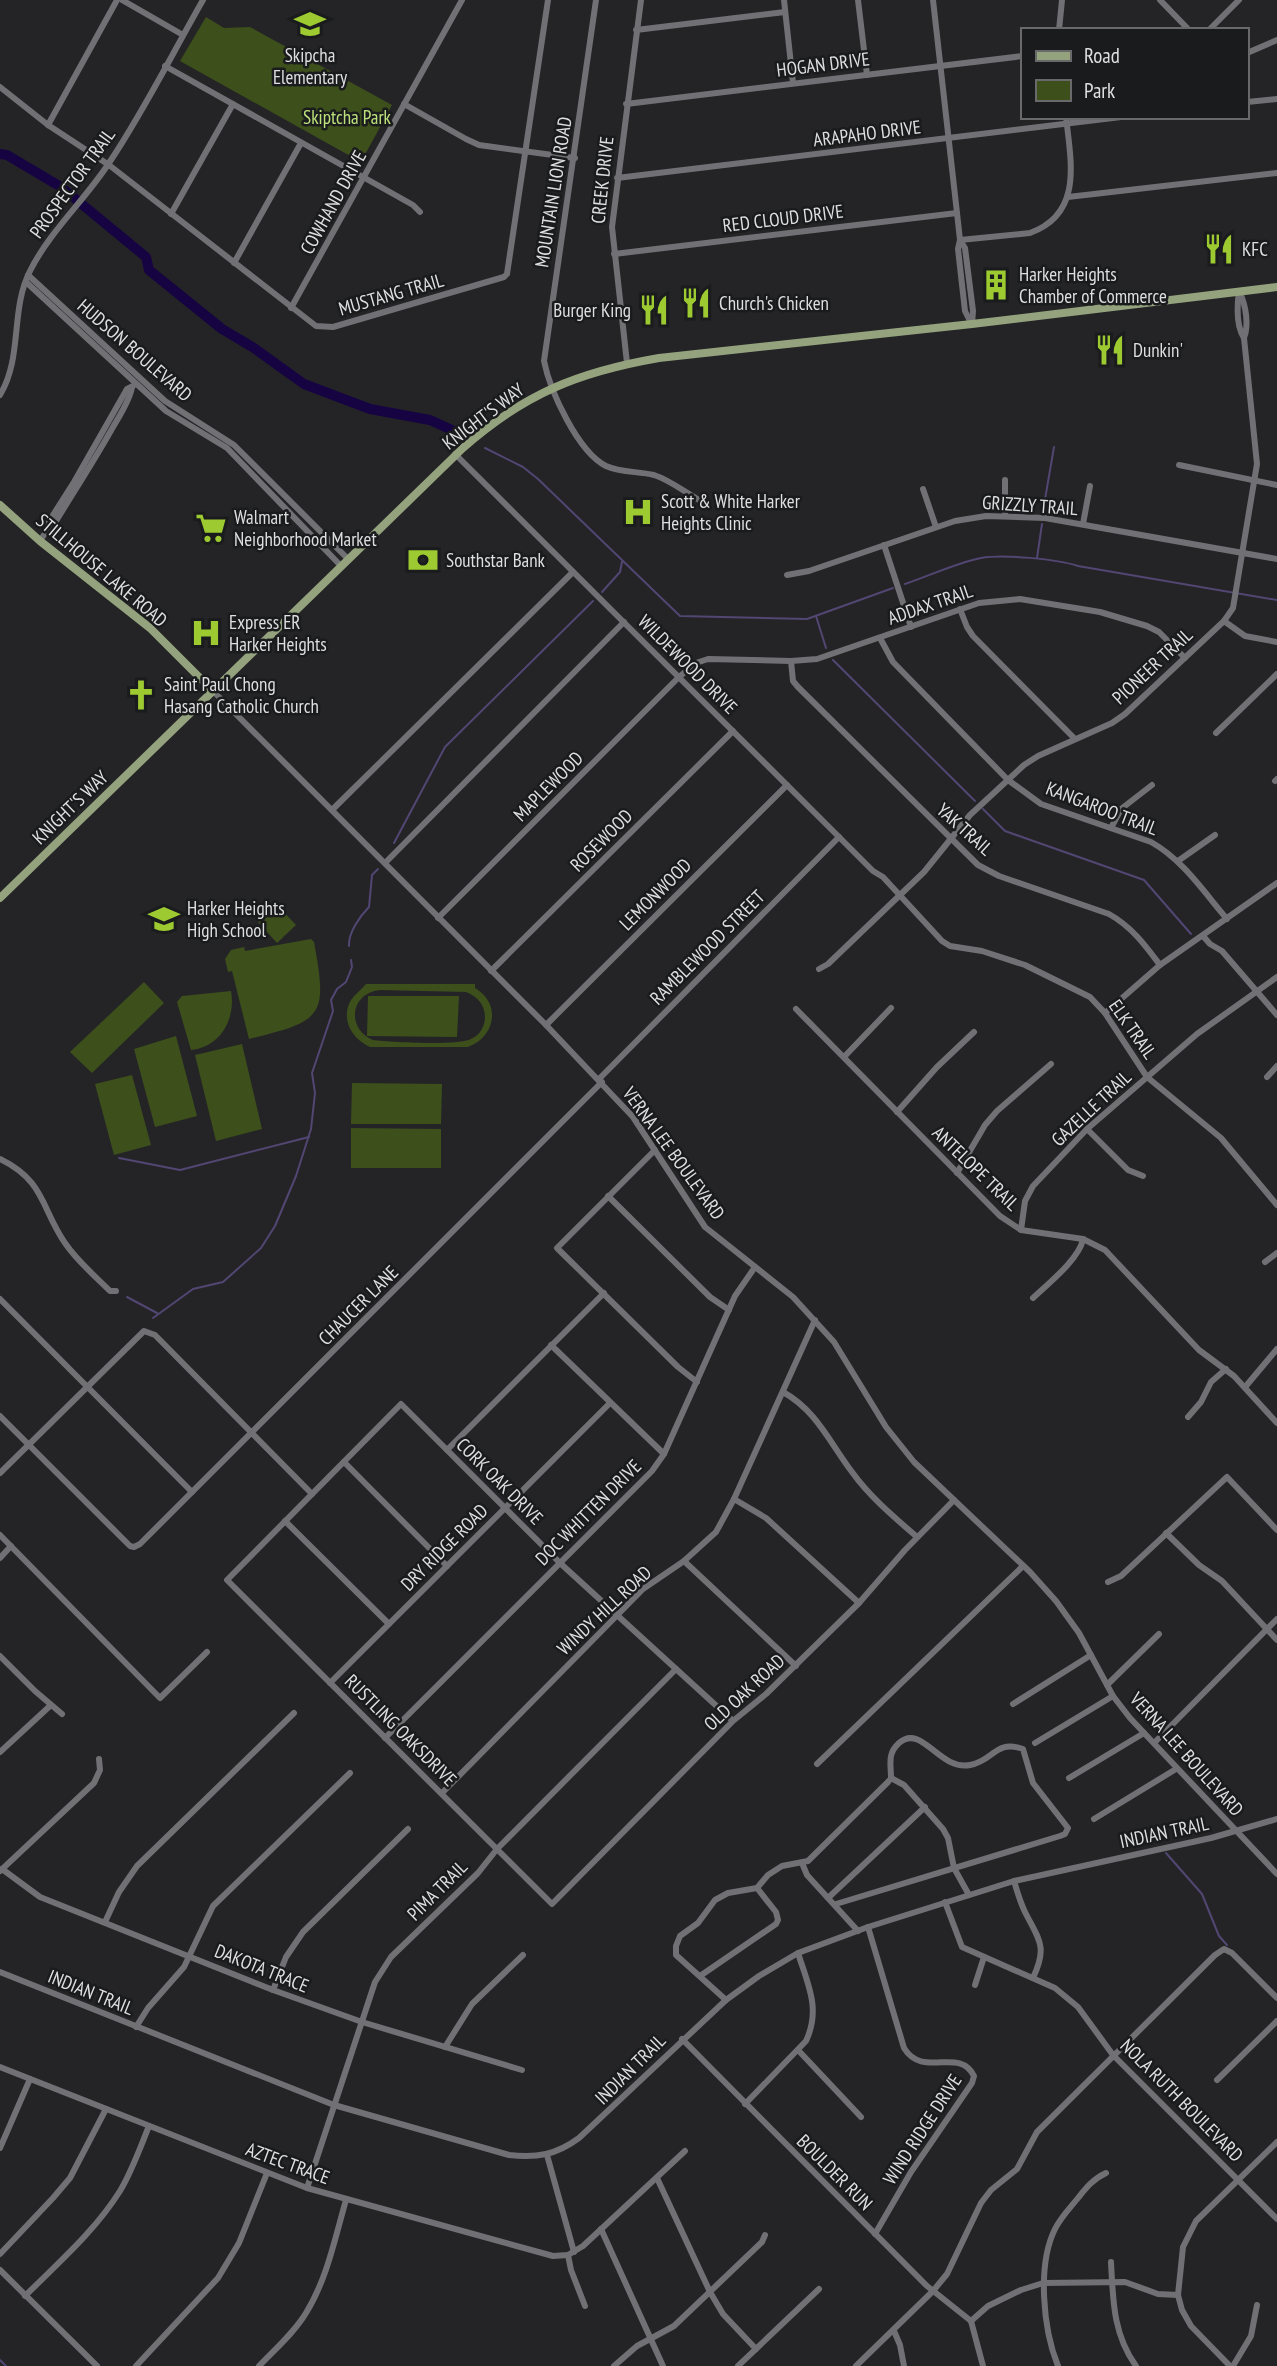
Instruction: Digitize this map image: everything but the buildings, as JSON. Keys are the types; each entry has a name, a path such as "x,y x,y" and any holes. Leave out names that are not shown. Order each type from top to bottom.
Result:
{"main road":[{"name":"KNIGHT'S WAY","path":"0,898 455,454 509,412 552,387 627,363 1277,287"},
{"name":"STILLHOUSE LAKE ROAD","path":"0,505 40,541 139,619 212,690"}],"street":[{"path":"48,125 117,0"},
{"path":"122,0 183,35"},
{"name":"PROSPECTOR TRAIL","path":"0,395 13,366 18,308 37,257 109,164 203,0"},
{"name":"COWHAND DRIVE","path":"291,308 462,0"},
{"name":"MUSTANG TRAIL","path":"0,87 48,125 109,164 291,308 316,326 333,327 504,277 509,268 548,0"},
{"name":"MOUNTAIN LION ROAD","path":"596,0 544,361 552,387 581,444 597,461 613,469 660,478 701,501"},
{"name":"CREEK DRIVE","path":"627,363 612,227 641,0"},
{"path":"783,0 793,83"},
{"path":"858,0 867,75"},
{"path":"933,0 960,240 958,249 966,286 965,311 972,324"},
{"path":"1059,28 1062,0"},
{"path":"1160,0 1187,28"},
{"path":"1211,28 1239,0"},
{"path":"636,30 785,12"},
{"path":"1249,52 1277,40"},
{"name":"HOGAN DRIVE","path":"626,104 1021,56"},
{"path":"165,66 413,205 420,212"},
{"path":"1249,102 1277,99"},
{"path":"171,214 233,104"},
{"path":"404,104 472,142 575,158"},
{"name":"ARAPAHO DRIVE","path":"617,178 1094,119"},
{"path":"960,240 1030,233 1041,229 1056,216 1068,197 1071,174 1066,121"},
{"path":"234,263 301,143"},
{"path":"1068,197 1277,173"},
{"name":"RED CLOUD DRIVE","path":"614,254 957,213"},
{"name":"HUDSON BOULEVARD","path":"27,278 136,383 228,440 307,530 344,562"},
{"name":"PIONEER TRAIL","path":"819,969 828,964 924,872 970,815 1008,780 1038,756 1125,714 1224,621 1233,608 1257,464 1244,338 1247,330 1244,302 1239,291"},
{"path":"40,541 80,485 136,383"},
{"name":"WILDEWOOD DRIVE","path":"455,454 839,838 873,871 883,877 899,896"},
{"path":"1179,465 1277,485"},
{"path":"1005,480 1005,516"},
{"path":"1083,524 1090,486"},
{"path":"923,489 936,527"},
{"name":"HUDSON BOULEVARD","path":"282,500 313,524 344,562"},
{"name":"GRIZZLY TRAIL","path":"787,575 809,571 971,516 1045,518 1277,559"},
{"path":"307,530 313,524"},
{"path":"884,545 911,627"},
{"path":"332,810 573,572"},
{"name":"ADDAX TRAIL","path":"679,677 696,663 708,659 817,659 979,603 1020,599 1100,612 1159,632 1185,658"},
{"path":"960,609 973,636 1076,739"},
{"path":"1224,621 1245,636 1277,642"},
{"path":"385,863 624,622"},
{"name":"KANGAROO TRAIL","path":"880,638 893,662 1008,780 1041,804 1151,842 1167,851 1227,919"},
{"name":"YAK TRAIL","path":"791,661 793,681 798,687 978,865 999,876 1097,909 1121,921 1140,937 1160,965"},
{"path":"1216,733 1277,674"},
{"name":"MAPLEWOOD","path":"438,918 679,677"},
{"name":"VERNA LEE BOULEVARD","path":"212,690 600,1081 633,1117 705,1227 793,1297 816,1320 834,1342 898,1443 1023,1566 1063,1610 1113,1696 1176,1769 1277,1874"},
{"name":"ROSEWOOD","path":"491,971 733,731"},
{"name":"LEMONWOOD","path":"546,1025 787,785"},
{"path":"1111,828 1121,808 1152,785"},
{"path":"1178,861 1214,835"},
{"name":"RAMBLEWOOD STREET","path":"600,1081 839,838"},
{"path":"1105,1013 1160,965 1277,883"},
{"name":"ELK TRAIL","path":"899,896 942,942 1025,965 1080,992 1105,1013 1147,1077 1221,1138 1277,1205"},
{"path":"1203,936 1210,944 1223,951 1277,1015"},
{"name":"GAZELLE TRAIL","path":"1021,1230 1025,1201 1033,1186 1087,1129 1197,1034 1277,977"},
{"path":"844,1057 891,1008"},
{"name":"ANTELOPE TRAIL","path":"796,1009 1000,1216 1021,1230 1083,1239 1105,1250 1199,1350 1246,1386 1277,1423"},
{"path":"897,1112 937,1067 974,1032"},
{"path":"957,1173 985,1125 997,1111 1051,1064"},
{"path":"1267,1076 1277,1066"},
{"name":"CHAUCER LANE","path":"29,1445 130,1546 140,1544 600,1081"},
{"path":"1087,1129 1128,1170 1143,1175"},
{"path":"655,1150 557,1248 678,1367 697,1382"},
{"path":"0,1159 32,1182 45,1201 66,1245 110,1291 116,1291"},
{"path":"608,1196 710,1297 729,1310"},
{"path":"1033,1298 1074,1257 1082,1247 1083,1239"},
{"path":"1265,1262 1277,1253"},
{"name":"DOC WHITTEN DRIVE","path":"385,1738 652,1471 664,1454 741,1286 755,1267"},
{"path":"447,1450 604,1293"},
{"path":"0,1299 192,1492"},
{"name":"WINDY HILL ROAD","path":"442,1793 643,1589 684,1561 716,1532 734,1499 816,1320"},
{"path":"0,1473 140,1333 150,1332 312,1494"},
{"path":"551,1345 664,1454"},
{"path":"1246,1386 1277,1349"},
{"path":"1188,1417 1201,1402 1211,1382 1226,1369"},
{"path":"783,1391 806,1408 852,1473 873,1497 917,1537"},
{"name":"DRY RIDGE ROAD","path":"330,1683 610,1403"},
{"name":"CORK OAK DRIVE","path":"344,1462 401,1404 560,1563 733,1721"},
{"path":"0,1416 29,1445"},
{"path":"389,1624 285,1521 344,1462 447,1566"},
{"path":"1108,1582 1121,1576 1227,1477 1277,1530"},
{"path":"734,1499 766,1518 859,1603"},
{"name":"OLD OAK ROAD","path":"552,1904 733,1721 796,1665 859,1603 917,1537 954,1500"},
{"name":"RUSTLING OAKSDRIVE","path":"285,1521 226,1580 552,1904"},
{"path":"1166,1533 1199,1565 1222,1581 1277,1640"},
{"path":"0,1535 160,1698 207,1652"},
{"path":"0,1558 11,1546"},
{"path":"684,1561 796,1665"},
{"path":"817,1764 1023,1566"},
{"path":"1154,1743 1277,1619"},
{"path":"1107,1685 1159,1634"},
{"path":"1013,1704 1091,1655"},
{"path":"0,1656 62,1714"},
{"name":"PIMA TRAIL","path":"307,2188 375,1982 391,1957 478,1873 497,1849 676,1669"},
{"path":"1035,1743 1113,1696"},
{"path":"0,1752 51,1705"},
{"path":"105,1922 119,1892 137,1866 294,1713"},
{"path":"1069,1778 1144,1733"},
{"path":"836,1904 1060,1836 1067,1830 1066,1823 1033,1783 1023,1749 1010,1744 1002,1746 980,1762 958,1766 944,1760 918,1739 904,1740 893,1749 890,1756 891,1778"},
{"path":"1,1870 94,1783 100,1770 99,1759"},
{"path":"1094,1819 1176,1769"},
{"path":"136,2027 148,2008 178,1975 190,1956 213,1906 350,1773"},
{"path":"891,1778 904,1785 925,1807 948,1838 954,1867 969,1895"},
{"path":"726,2000 676,1955 680,1936 698,1923 715,1900 729,1893 757,1888 768,1875 782,1866 808,1861 863,1809 891,1778"},
{"path":"828,1898 925,1807"},
{"name":"INDIAN TRAIL","path":"0,1972 334,2105 509,2155 547,2155 567,2147 603,2118 682,2039 726,2000 798,1953 868,1927 1014,1881 1236,1832 1277,1819"},
{"path":"272,1990 286,1957 303,1932 408,1829"},
{"path":"802,1863 807,1875 858,1931"},
{"name":"DAKOTA TRACE","path":"1,1870 40,1897 272,1990 362,2022 522,2070"},
{"path":"1014,1881 1042,1948 1042,1956 1033,1978"},
{"path":"700,1976 776,1924 776,1912 757,1888"},
{"name":"NOLA RUTH BOULEVARD","path":"945,1902 962,1947 1055,1988 1072,2001 1113,2055 1277,2220"},
{"name":"WIND RIDGE DRIVE","path":"868,1927 904,2048 909,2056 924,2063 962,2063 970,2067 974,2076 972,2084 911,2172 875,2234"},
{"path":"856,2366 933,2291 952,2264 981,2203 991,2190 1017,2169 1037,2132 1215,1955 1224,1950 1232,1953 1277,1998"},
{"path":"745,2104 798,2050 810,2032 814,2008 798,1953"},
{"path":"445,2047 472,2004 523,1955"},
{"path":"975,1985 984,1958"},
{"path":"1217,2080 1277,2021"},
{"name":"BOULDER RUN","path":"682,2039 933,2291 971,2321"},
{"path":"798,2050 861,2117"},
{"name":"AZTEC TRACE","path":"0,2067 307,2188 553,2256 571,2254"},
{"path":"0,2148 30,2079"},
{"path":"0,2253 70,2178 106,2109"},
{"path":"25,2296 87,2234 110,2206 130,2171 149,2126"},
{"path":"1257,2305 1251,2336 1232,2366 1191,2326 1182,2310 1178,2295 1185,2239 1196,2221 1277,2142"},
{"path":"571,2254 685,2151"},
{"path":"547,2155 571,2254 571,2270 585,2306"},
{"path":"136,2366 218,2278 239,2243 267,2173"},
{"path":"1058,2366 1050,2335 1043,2283 1050,2244 1054,2231 1085,2189 1105,2173"},
{"path":"657,2178 709,2292 723,2314 756,2349"},
{"path":"259,2366 292,2332 314,2300 328,2264 346,2200"},
{"path":"601,2229 663,2366"},
{"path":"614,2366 638,2346 674,2326 762,2242 765,2235"},
{"path":"1111,2262 1113,2309 1117,2330 1136,2366"},
{"path":"0,2270 97,2366"},
{"path":"983,2366 971,2321 988,2306 1021,2290 1043,2283 1112,2282 1132,2283 1158,2294 1178,2295"},
{"path":"738,2366 819,2288"},
{"path":"894,2330 904,2366"}],"green space":[{"name":"Skiptcha Park","path":"206,17 224,28 250,27 392,105 361,162 180,61"},
{"path":"276,904 296,925 277,943 258,922"},
{"path":"311,939 314,942 320,986 319,1001 314,1012 306,1020 292,1027 249,1039 232,971 228,972 225,959 231,950 244,947 245,951"},
{"path":"144,982 164,1003 92,1073 70,1052"},
{"path":"366,984 475,984 475,988 489,1003 492,1020 484,1036 468,1047 370,1047 353,1034 347,1021 351,1000","holes":["380,990 466,992 480,1002 485,1017 479,1033 464,1041 424,1043 373,1040 364,1035 355,1020 357,1004 370,993"]},
{"path":"231,991 231,1011 224,1030 211,1043 191,1050 177,1002 182,996"},
{"path":"368,996 459,996 457,1037 367,1036"},
{"path":"176,1036 197,1116 155,1127 134,1049"},
{"path":"242,1044 262,1129 216,1141 195,1055"},
{"path":"132,1075 151,1145 114,1155 95,1084"},
{"path":"352,1083 442,1084 441,1124 351,1124"},
{"path":"351,1128 441,1129 441,1168 351,1168"}],"waterway":[{"path":"0,154 7,155 61,187 146,257 149,270 222,329 304,384 370,409 430,420 452,430"},
{"path":"1043,511 1054,447"},
{"path":"485,448 523,467 538,479 680,616 807,619 893,588"},
{"path":"1037,558 1042,524"},
{"path":"905,584 972,560 1016,557 1057,561 1277,600"},
{"path":"602,592 620,572 622,562"},
{"path":"394,843 445,747 593,601"},
{"path":"816,616 826,648"},
{"path":"833,660 975,801"},
{"path":"983,809 1005,831 1144,880 1191,934"},
{"path":"349,946 358,920 369,907 372,875 378,869"},
{"path":"153,1318 193,1289 223,1282 261,1248 275,1226 296,1176 311,1129 315,1093 312,1073 333,1011 331,1000 337,989 346,982 352,967 351,960"},
{"path":"119,1158 180,1170 309,1137"},
{"path":"127,1297 157,1313"},
{"path":"1166,1853 1202,1894 1219,1936 1227,1945"},
{"path":"0,2360 6,2366"}],"place":[{"name":"Skipcha Elementary","path":"310,24"},
{"name":"KFC","path":"1219,249"},
{"name":"Harker Heights Chamber of Commerce","path":"996,285"},
{"name":"Church's Chicken","path":"696,303"},
{"name":"Burger King","path":"654,310"},
{"name":"Dunkin'","path":"1110,350"},
{"name":"Scott & White Harker Heights Clinic","path":"638,512"},
{"name":"Walmart Neighborhood Market","path":"211,528"},
{"name":"Southstar Bank","path":"423,560"},
{"name":"Express ER Harker Heights","path":"206,633"},
{"name":"Saint Paul Chong Hasang Catholic Church","path":"141,695"},
{"name":"Harker Heights High School","path":"164,919"}]}
